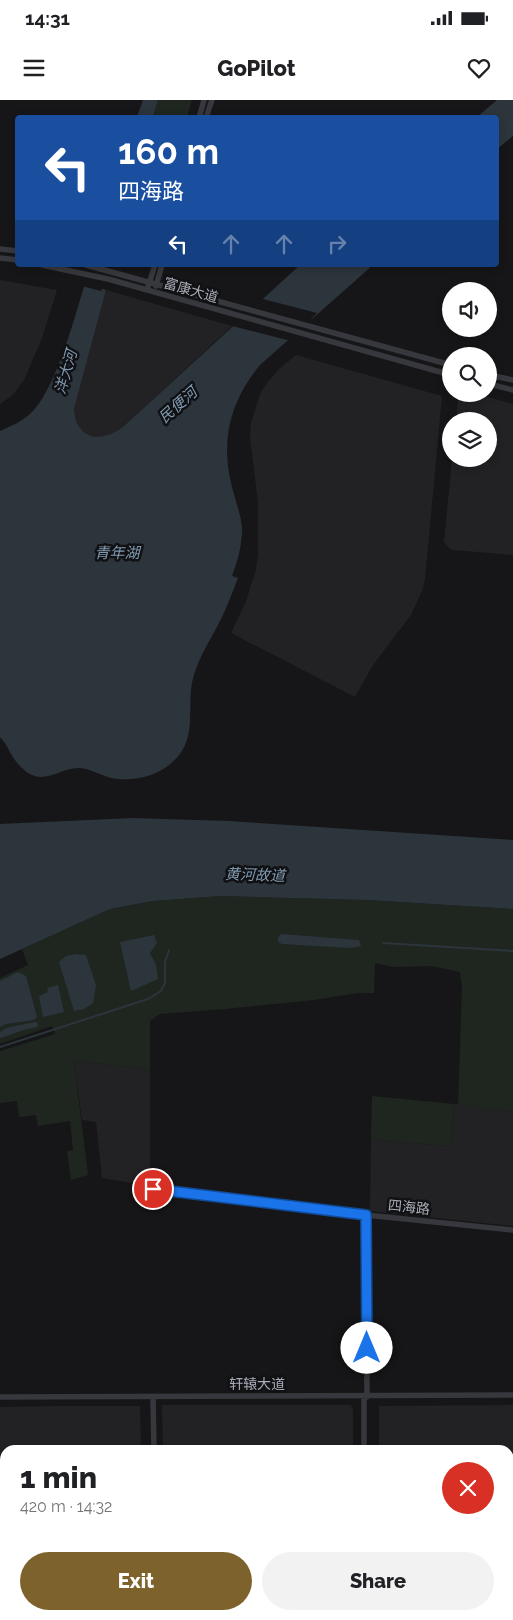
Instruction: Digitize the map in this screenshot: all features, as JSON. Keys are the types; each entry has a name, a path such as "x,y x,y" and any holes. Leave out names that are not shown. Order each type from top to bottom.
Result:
{"street":[{"path":"200,115 204,100"},
{"path":"207,115 212,100"},
{"path":"0,249 15,251"},
{"path":"0,258 15,260"},
{"name":"富康大道","path":"51,267 108,279 442,373"},
{"name":"富康大道","path":"94,267 442,363"},
{"path":"148,290 154,267"},
{"path":"154,292 161,267"},
{"path":"190,303 193,294"},
{"path":"497,377 513,380"},
{"path":"497,386 513,390"},
{"name":"四海路","path":"153,1189 366,1215 513,1230"},
{"path":"364,1445 366,1215"},
{"name":"轩辕大道","path":"0,1396 365,1397 513,1395"},
{"path":"152,1396 154,1445"}],"shaded area":[{"path":"158,100 192,100 188,115 154,115"},
{"path":"0,280 57,290 42,338 25,378 14,394 0,404"},
{"path":"106,290 232,326 124,426 115,433 97,437 87,435 76,424 74,409"},
{"path":"296,355 442,396 425,579 422,591 411,615 373,665 355,697 231,633 246,601 256,570 258,554 258,503 250,437 251,423 260,394 280,368"},
{"path":"497,399 513,404 513,555 454,550 450,549 444,542 451,467 497,467 497,412 457,412 458,402 497,402"},
{"path":"221,896 366,900 513,909 513,1111 458,1105 462,987 460,972 431,966 393,967 375,963 374,993 358,993 314,1000 160,1014 150,1021 150,1069 74,1061 88,1175 71,1180 67,1151 73,1150 70,1121 38,1126 36,1115 19,1117 17,1101 0,1103 0,1051 55,1034 52,1026 0,1044 0,978 28,965 22,949 110,909 153,901"},
{"path":"74,1061 150,1069 150,1186 102,1178 96,1122 82,1120"},
{"path":"372,1096 454,1104 451,1146 371,1140"},
{"path":"454,1104 513,1111 513,1226 370,1211 371,1140 451,1146"},
{"path":"162,1405 351,1405 353,1410 353,1445 163,1445"},
{"path":"513,1405 513,1445 379,1445 379,1406"},
{"path":"140,1406 141,1445 0,1445 0,1407"}],"water":[{"path":"143,100 158,100 154,115 138,115"},
{"path":"497,100 513,100 513,136 499,148 499,115 479,115"},
{"name":"青年湖","path":"298,267 371,267 260,365 241,393 235,407 230,422 227,454 232,487 242,528 239,552 232,576 238,578 222,617 203,652 194,675 191,689 189,731 186,743 180,753 164,769 142,778 118,779 77,768 45,777 36,776 28,773 16,762 0,737 0,431 19,422 30,414 48,388 70,334 85,284 106,290 74,409 76,422 83,431 100,437 106,436 124,426"},
{"name":"黄河故道","path":"133,818 228,821 513,840 513,909 366,900 221,896 153,901 110,909 0,959 0,824"},
{"path":"281,934 359,940 361,946 352,948 282,944 278,942"},
{"path":"154,935 157,943 150,953 156,965 158,979 131,991 120,942"},
{"path":"86,955 96,985 93,1003 84,1009 74,1011 59,962 66,956"},
{"path":"18,972 26,976 37,1017 34,1020 6,1024 0,1027 0,981"},
{"path":"58,985 64,1012 43,1017 39,996 48,992 47,988"},
{"path":"37,1022 38,1027 0,1038 0,1032 6,1028"}],"pier":[{"path":"85,282 103,286 101,291 82,286"},
{"path":"259,298 317,313 291,341 232,326"}],"waterway":[{"path":"383,943 513,951"},
{"path":"0,1047 148,999 161,991 165,983 165,962 169,950"}],"route":[{"path":"153,1189 366,1215 367,1348"}],"water label":[{"name":"洋大河","path":"66,372"},
{"name":"民便河","path":"178,405"}]}
